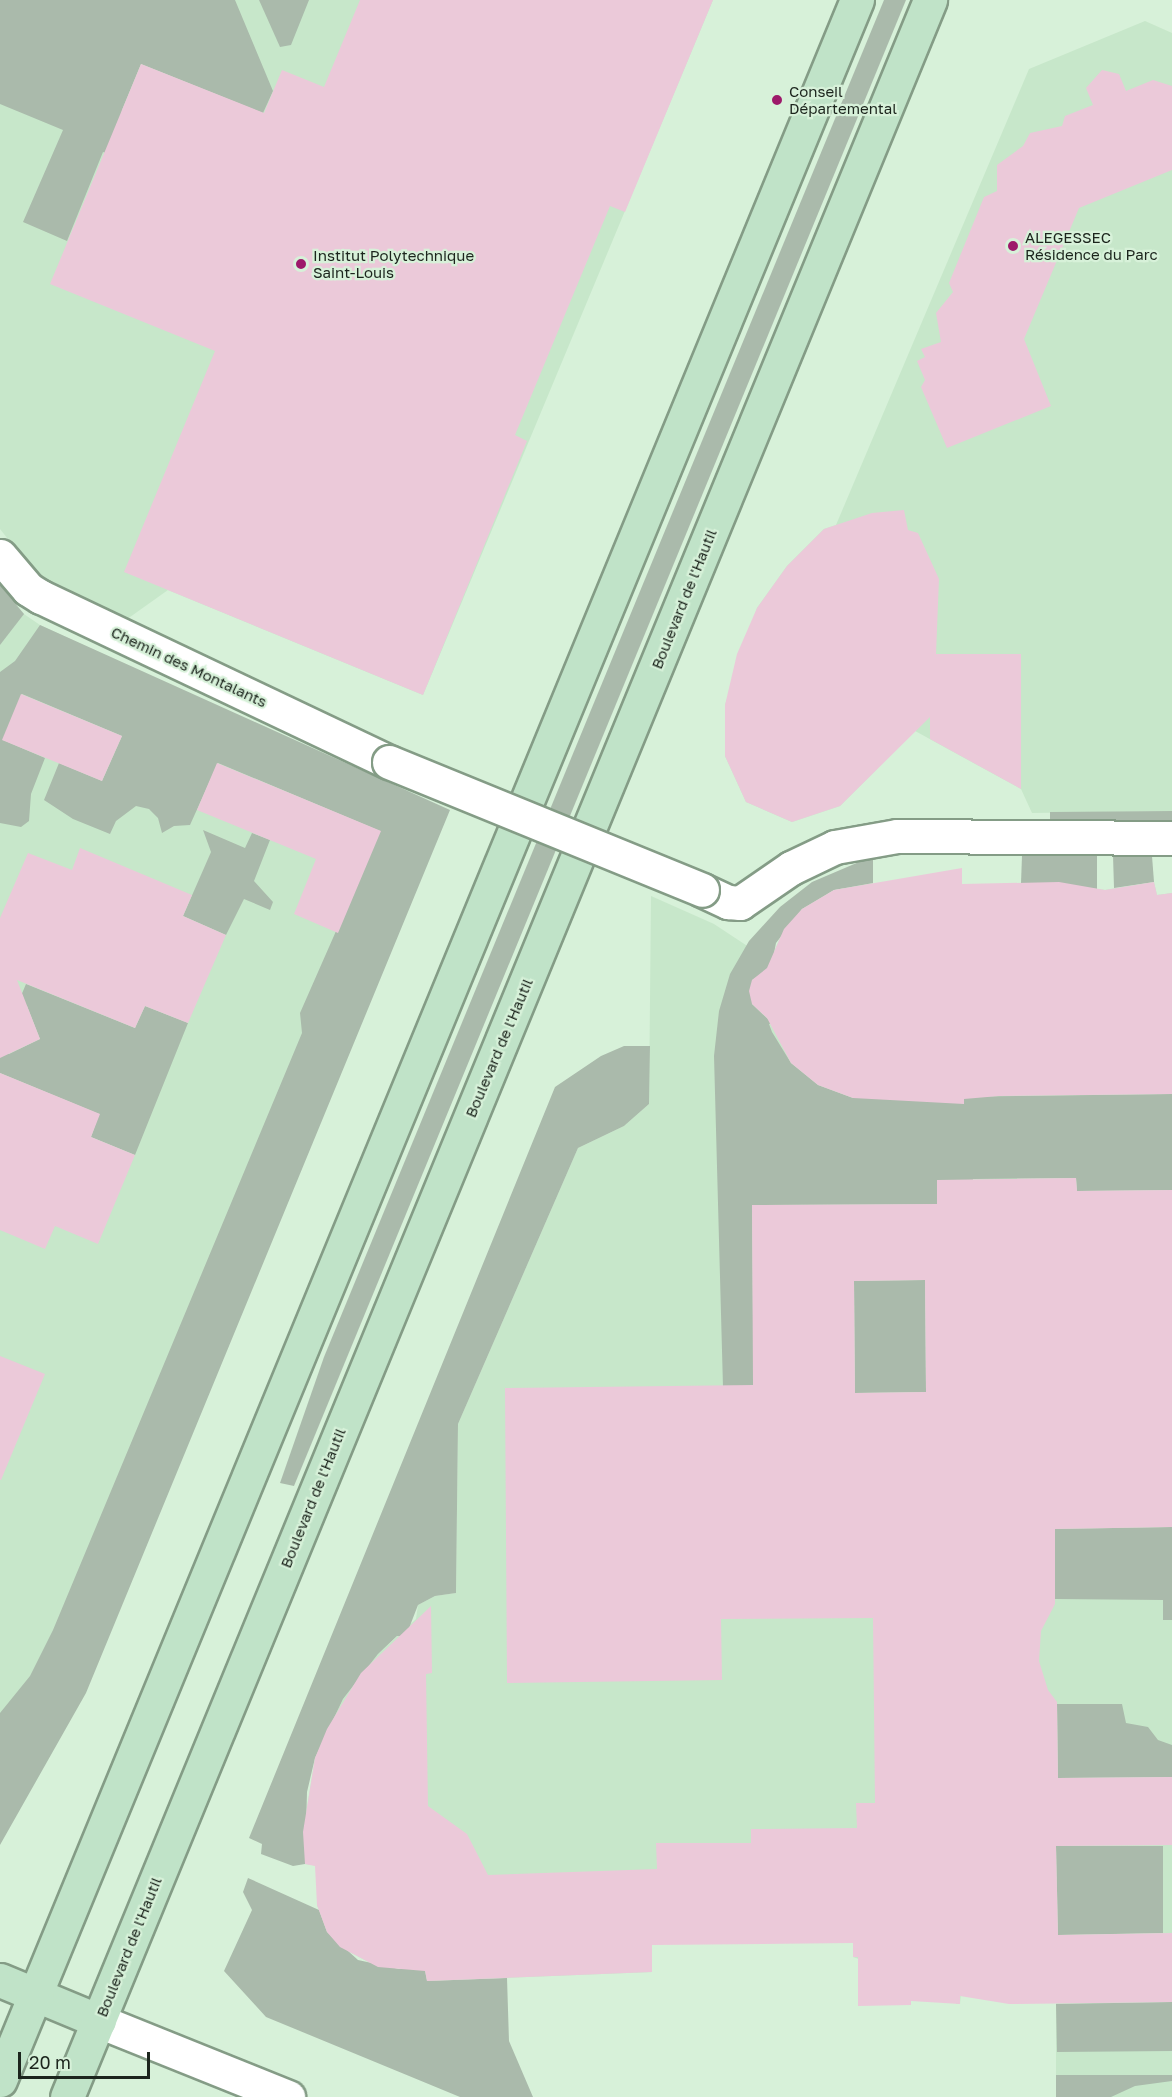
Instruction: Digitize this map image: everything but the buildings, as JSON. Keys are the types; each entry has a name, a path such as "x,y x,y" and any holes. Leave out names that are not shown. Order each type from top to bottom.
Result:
{"main road":[{"path":"0,2080 857,0"},
{"name":"Boulevard de l'Hautil","path":"67,2097 930,0"},
{"path":"0,1980 99,2020"}],"street":[{"name":"Chemin des Montalants","path":"0,556 22,583 42,597 389,762 728,902 740,903 791,868 835,847 897,836 1172,838"},
{"path":"99,2020 288,2097"}],"shaded area":[{"name":"Institut Polytechnique Saint-Louis","path":"0,0 713,0 423,695 168,590 123,622 55,585 31,568 0,529"},
{"path":"0,0 235,0 273,91 263,113 141,64 122,110 115,156 103,152 67,241 23,222 63,130 0,104"},
{"path":"259,0 309,0 291,45 280,47"},
{"path":"884,0 906,0 294,1486 280,1483 324,1357"},
{"path":"1145,21 1172,33 1172,811 1032,813 1021,789 906,726 877,769 840,806 792,822 746,802 725,756 725,705 757,608 787,566 824,529 836,525 1029,69"},
{"path":"0,585 21,612 40,625 415,798 70,1631 0,1742"},
{"path":"0,585 24,614 0,645"},
{"path":"40,625 450,810 86,1693 0,1845 0,1713 30,1676 53,1630 302,1033 300,1013 380,831 218,763 190,825 174,826 162,833 158,818 149,809 136,806 116,821 110,834 73,819 44,800 59,763 102,781 122,736 22,694 3,740 45,758 31,794 29,821 21,827 0,823 0,672 15,661"},
{"path":"1172,811 1172,825 1050,826 1050,812"},
{"path":"203,830 245,848 252,833 270,840 254,881 273,902 270,910 244,899 226,935 183,916 211,852"},
{"path":"873,856 873,883 834,890 802,909 776,943 771,968 752,980 752,1004 772,1023 769,1024 772,1032 791,1063 818,1085 853,1098 1172,1094 1172,1190 1077,1191 1076,1178 973,1179 974,1204 752,1205 754,1430 725,1461 714,1056 719,1011 730,974 749,941 780,907 812,882"},
{"path":"1022,856 1097,856 1097,889 1021,883"},
{"path":"1113,856 1152,856 1154,882 1114,888"},
{"path":"1154,882 1157,895 1172,893 1172,2097 1056,2097 1056,1992 1009,1992 1010,2004 1006,1991 961,1993 960,2004 956,2004 956,1992 853,1957 858,1943 652,1934 652,1972 427,1981 412,1968 378,1967 340,1947 327,1932 317,1905 318,1866 305,1864 303,1832 315,1758 343,1699 378,1654 416,1619 418,1605 435,1596 456,1593 458,1424 578,1148 624,1126 649,1104 651,896 714,924 770,961 784,929 802,909 819,897 852,885 873,883 874,903 1060,884 1105,890"},
{"path":"26,984 135,1028 145,1006 188,1023 135,1155 91,1137 99,1114 0,1073 0,1051 9,1054 40,1039 27,1006 18,1003"},
{"path":"624,1046 650,1046 649,1104 624,1126 578,1148 458,1424 456,1593 435,1596 418,1605 406,1636 397,1636 378,1654 343,1699 315,1758 307,1792 305,1864 293,1866 261,1854 262,1844 249,1838 555,1087 601,1056"},
{"path":"925,1280 926,1392 855,1393 854,1281"},
{"path":"1172,1527 1172,1620 1163,1620 1163,1600 1055,1599 1055,1529"},
{"path":"1057,1704 1122,1704 1126,1723 1148,1727 1158,1740 1172,1745 1172,1777 1058,1778"},
{"path":"1056,1846 1163,1846 1163,1933 1058,1935"},
{"path":"248,1878 319,1910 327,1932 358,1960 399,1969 424,1965 427,1981 507,1978 509,2041 533,2097 460,2097 266,2017 224,1971 252,1910 243,1892"},
{"path":"1172,2002 1172,2051 1057,2052 1056,2004"},
{"path":"1056,2075 1172,2075 1172,2081 1135,2086 1111,2097 1056,2097"}],"place":[{"name":"Conseil Départemental","path":"777,100"},
{"name":"ALEGESSEC Résidence du Parc","path":"1013,246"},
{"name":"Institut Polytechnique Saint-Louis","path":"301,264"}]}
